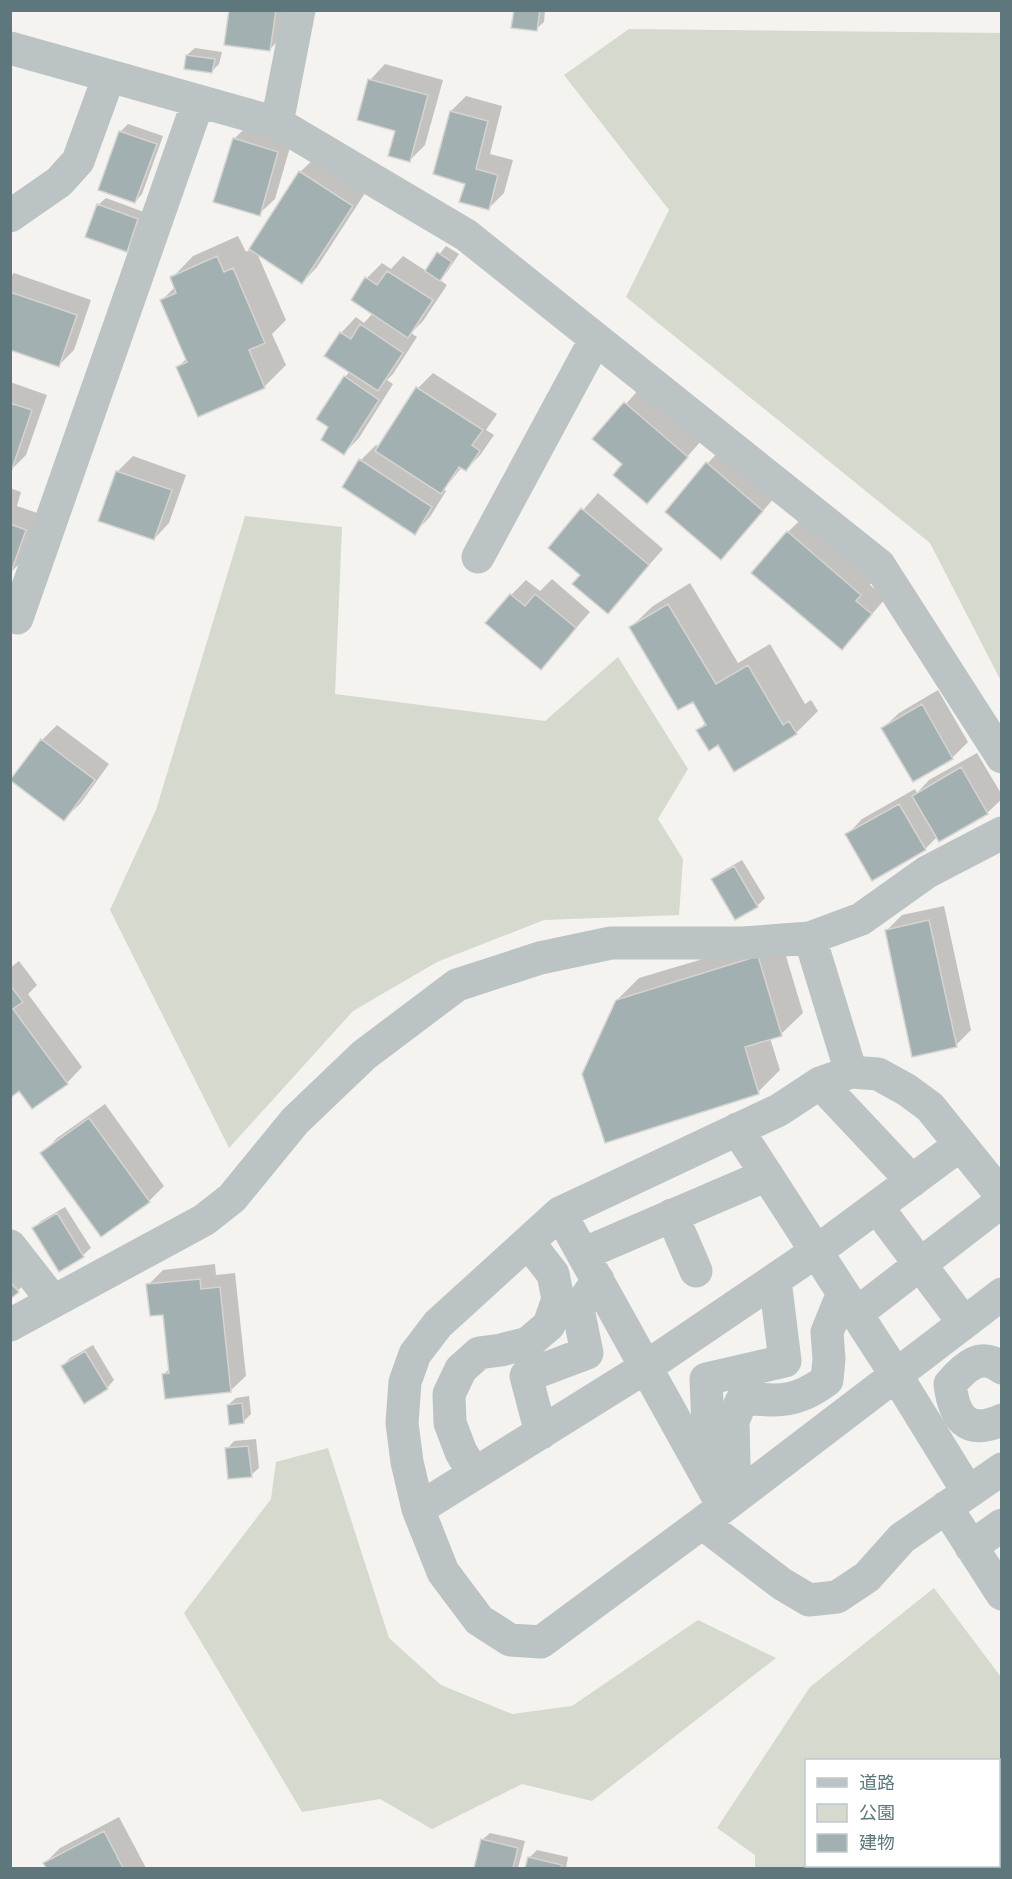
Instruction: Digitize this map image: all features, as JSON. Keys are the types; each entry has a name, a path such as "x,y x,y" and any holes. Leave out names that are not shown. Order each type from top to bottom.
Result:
{"street":[{"path":"277,123 298,10"},
{"path":"10,48 277,123 466,235 879,565 1002,757"},
{"path":"10,216 59,182 78,160 109,76"},
{"path":"13,624 198,102"},
{"path":"478,557 595,340"},
{"path":"10,1325 204,1220 232,1198 295,1121 364,1055 457,985 540,958 611,943 743,943 810,938 861,919 927,872 1002,833"},
{"path":"810,938 851,1072"},
{"path":"718,1502 734,1464 733,1421 741,1402 756,1397 772,1400 791,1398 812,1392 827,1380 830,1359 827,1332 850,1304 920,1264 1002,1199 930,1107 907,1090 878,1074 851,1072 820,1083 779,1110 560,1213 438,1324 415,1354 405,1382 402,1423 407,1462 418,1509 443,1572 479,1620 510,1640 541,1642 718,1502 896,1375 964,1323 1000,1300"},
{"path":"820,1083 912,1181"},
{"path":"738,1130 896,1375 957,1500 972,1547 1002,1594"},
{"path":"418,1509 646,1367 817,1251 960,1145"},
{"path":"541,1433 526,1376 587,1353 578,1309 591,1267 672,1215 767,1175"},
{"path":"877,1207 964,1323"},
{"path":"560,1213 718,1502 782,1584 809,1600 837,1597 867,1577 902,1538 1002,1469"},
{"path":"672,1215 696,1270"},
{"path":"474,1474 461,1452 450,1423 449,1394 460,1369 479,1353 528,1343 549,1324 558,1299 553,1274 528,1242"},
{"path":"10,1246 53,1301"},
{"path":"718,1502 706,1379 785,1360 775,1280"},
{"path":"1001,1421 986,1427 970,1425 957,1414 952,1401 950,1384 972,1363 985,1361 1002,1368"},
{"path":"972,1547 1002,1526"}],"green space":[{"path":"629,29 1001,33 1001,681 930,543 626,297 669,210 564,75"},
{"path":"245,516 342,527 335,694 545,721 618,657 688,769 658,819 683,859 679,915 544,920 437,962 353,1011 229,1148 110,910 156,810"},
{"path":"328,1448 389,1638 441,1685 512,1714 572,1706 698,1620 776,1658 592,1801 522,1784 432,1829 380,1799 302,1812 184,1613 271,1499 276,1462"},
{"path":"934,1588 1001,1677 1001,1868 755,1868 755,1855 717,1828 810,1687"}],"building":[{"path":"229,10 276,10 270,51 224,45"},
{"path":"514,10 540,10 537,31 511,28"},
{"path":"186,55 215,59 212,73 184,69"},
{"path":"368,79 428,95 410,162 388,156 395,131 357,120"},
{"path":"450,111 488,121 476,169 498,175 489,210 459,202 465,184 433,174"},
{"path":"119,131 157,144 135,203 98,190"},
{"path":"233,138 278,152 260,216 213,202"},
{"path":"299,171 353,206 302,284 249,249"},
{"path":"97,204 138,219 127,252 85,237"},
{"path":"437,252 452,262 440,281 425,271"},
{"path":"217,256 224,272 233,268 265,343 249,350 265,388 198,417 176,367 187,362 160,300 176,293 170,277"},
{"path":"387,271 433,300 408,338 351,300 365,277 377,285"},
{"path":"10,292 77,315 59,367 10,350"},
{"path":"360,324 403,353 378,391 324,356 340,332 351,339"},
{"path":"344,376 379,400 344,455 321,440 328,427 316,419"},
{"path":"416,387 483,430 472,445 480,451 466,471 459,467 441,494 375,451"},
{"path":"624,402 688,457 647,504 613,475 622,464 592,439"},
{"path":"10,403 32,410 11,472 10,471"},
{"path":"359,459 432,507 415,535 342,487"},
{"path":"706,462 763,511 721,560 665,512"},
{"path":"116,471 172,490 154,540 98,521"},
{"path":"581,508 649,565 608,614 572,584 580,575 548,548"},
{"path":"10,524 26,530 10,575"},
{"path":"787,531 861,595 856,601 872,614 842,650 751,573"},
{"path":"510,594 525,606 535,594 576,628 541,670 485,623"},
{"path":"668,604 716,684 748,665 783,725 789,721 797,734 734,772 718,745 709,751 696,730 706,725 693,702 678,710 629,627"},
{"path":"922,704 953,759 913,782 881,728"},
{"path":"41,739 95,780 64,821 10,780"},
{"path":"961,767 988,814 939,842 912,796"},
{"path":"899,804 926,850 872,881 845,834"},
{"path":"734,866 758,907 735,920 711,879"},
{"path":"929,920 957,1047 912,1057 885,930"},
{"path":"758,956 782,1036 745,1047 759,1094 605,1143 582,1074 616,1000"},
{"path":"10,985 23,1002 13,1009 68,1084 32,1109 19,1091 10,1098"},
{"path":"89,1118 150,1202 101,1237 40,1153"},
{"path":"57,1213 84,1257 59,1272 32,1228"},
{"path":"200,1279 201,1289 220,1287 231,1392 165,1399 162,1374 169,1373 163,1315 150,1316 146,1284"},
{"path":"10,1282 19,1292 10,1299"},
{"path":"85,1351 108,1389 84,1404 61,1366"},
{"path":"242,1403 244,1423 229,1425 227,1405"},
{"path":"248,1446 252,1477 228,1479 225,1448"},
{"path":"104,1831 123,1868 46,1868 43,1863"},
{"path":"481,1839 518,1848 513,1868 474,1868"},
{"path":"528,1857 562,1865 561,1868 525,1868"}]}
